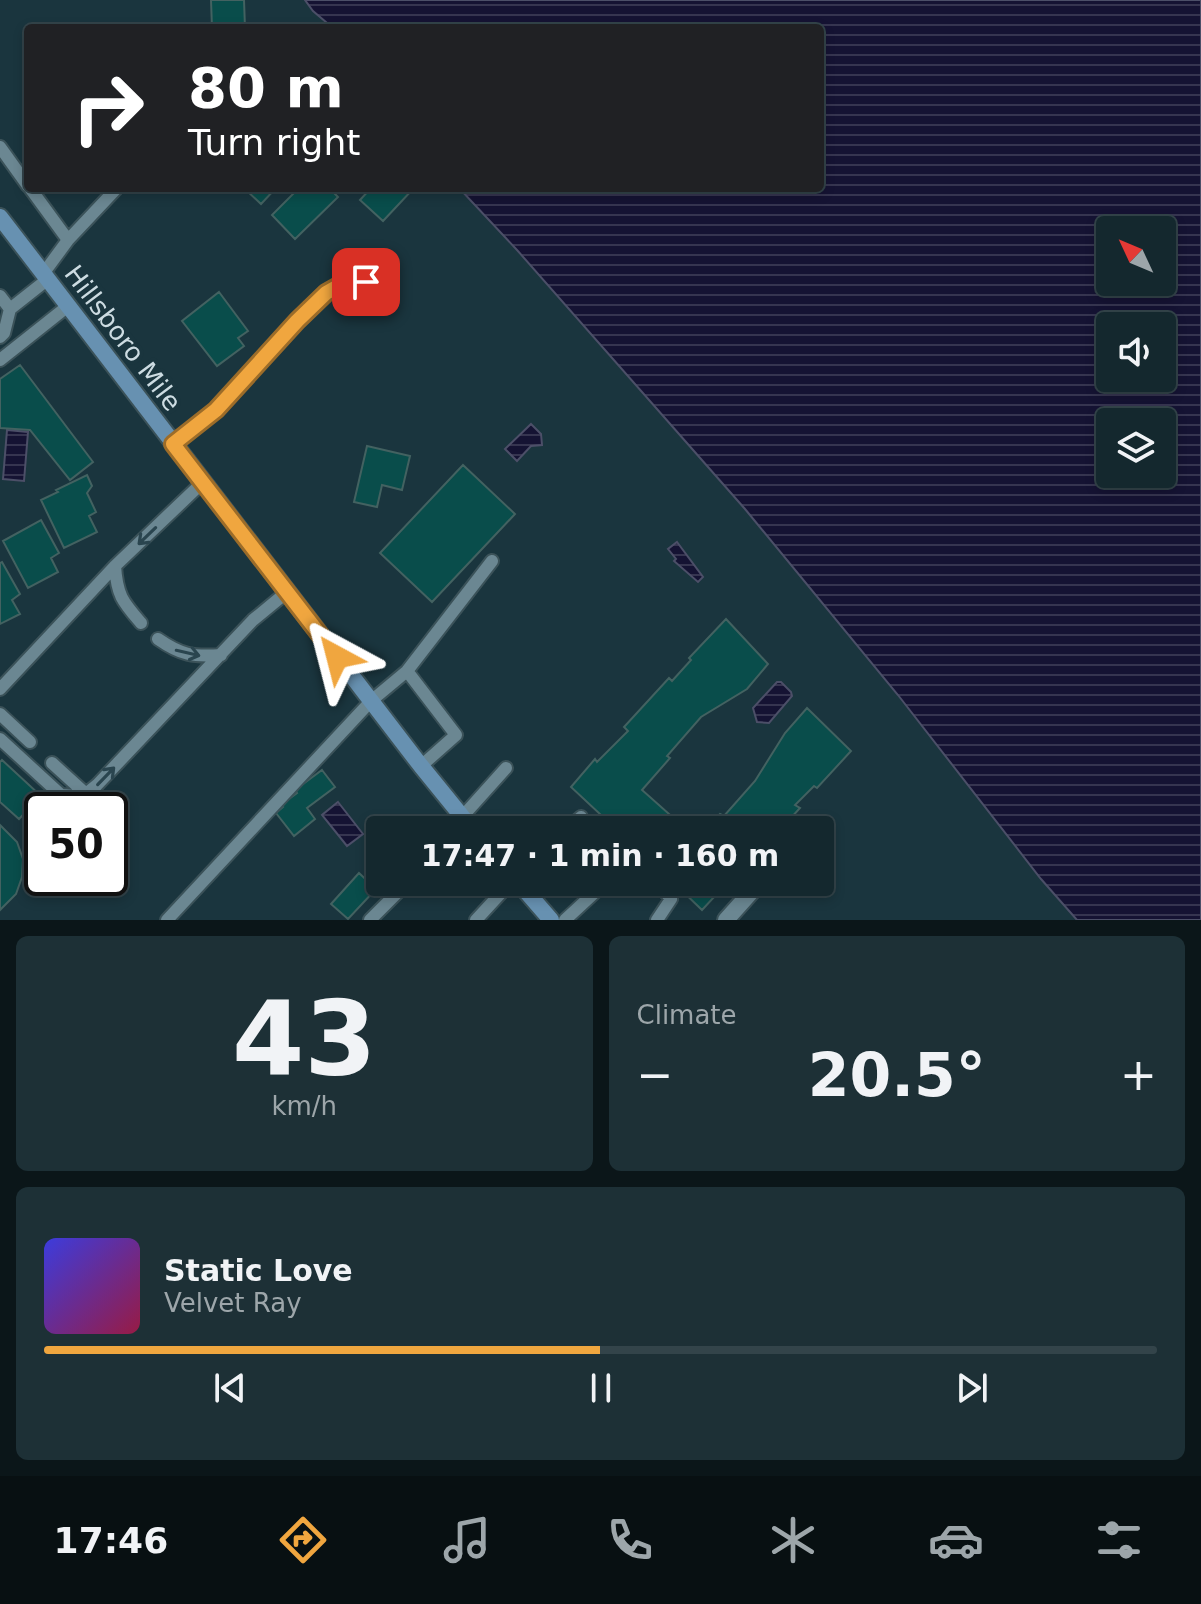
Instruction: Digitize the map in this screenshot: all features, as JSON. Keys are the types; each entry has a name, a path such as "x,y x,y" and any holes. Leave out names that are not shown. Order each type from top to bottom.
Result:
{"main road":[{"name":"Hillsboro Mile","path":"0,217 458,816"},
{"path":"530,896 551,920"}],"street":[{"path":"726,920 747,896"}],"lane":[{"path":"0,147 24,180"},
{"path":"33,192 68,240"},
{"path":"0,337 4,333 10,309 46,276 68,240 113,192"},
{"path":"173,444 216,410 326,293 340,285 366,282"},
{"path":"0,296 10,309"},
{"path":"0,360 68,306"},
{"path":"0,689 115,566 203,482"},
{"path":"167,920 371,701 407,671 492,561"},
{"path":"115,566 116,584 122,601 141,623"},
{"path":"88,792 253,620 287,592"},
{"path":"158,639 185,654 221,655"},
{"path":"407,671 456,735 421,766"},
{"path":"0,714 30,742"},
{"path":"0,739 58,792"},
{"path":"52,763 84,792"},
{"path":"473,816 506,768"},
{"path":"370,920 394,896"},
{"path":"476,920 498,896"},
{"path":"565,920 591,896"},
{"path":"657,920 671,899 669,896"}],"shaded area":[{"path":"305,0 1201,0 1201,920 1077,920 745,509 463,192 824,192 824,24 328,24"},
{"path":"531,424 541,434 542,445 531,446 517,461 505,449"},
{"path":"7,430 28,432 24,481 3,479"},
{"path":"677,542 703,577 698,582 674,561 676,559 668,549"},
{"path":"777,682 781,682 792,696 769,723 757,722 753,708"},
{"path":"338,802 363,834 347,846 322,815"}],"building":[{"path":"211,0 244,0 245,24 212,24"},
{"path":"248,192 272,192 261,204"},
{"path":"295,192 333,192 338,197 295,239 272,215"},
{"path":"367,192 410,192 383,221 360,200"},
{"path":"219,292 248,331 238,338 244,346 217,366 182,321"},
{"path":"20,365 93,462 70,480 30,430 0,428 0,379"},
{"path":"367,446 410,456 402,490 382,485 377,507 354,502"},
{"path":"463,465 515,514 432,602 380,553"},
{"path":"87,475 92,486 87,493 96,512 89,516 97,532 64,548 41,500"},
{"path":"41,520 59,553 51,558 58,572 28,588 3,541"},
{"path":"0,563 20,594 12,600 20,614 0,624"},
{"path":"726,619 768,664 747,689 701,717 642,790 671,816 602,816 571,787 595,759 597,762 628,731 624,727 669,678 672,681 691,660 689,658"},
{"path":"807,708 851,751 817,788 814,786 795,805 800,808 793,816 724,816 755,781 785,733"},
{"path":"2,760 37,792 24,792 24,814 19,819 0,802"},
{"path":"322,770 335,787 307,808 315,819 294,836 276,813 297,793 295,790"},
{"path":"0,825 17,842 23,859 22,877 16,894 0,910"},
{"path":"359,873 366,880 366,896 369,896 348,919 331,904"},
{"path":"688,896 715,896 702,910"}],"route":[{"path":"337,657 173,444 216,410 326,293 340,285 366,282"}]}
